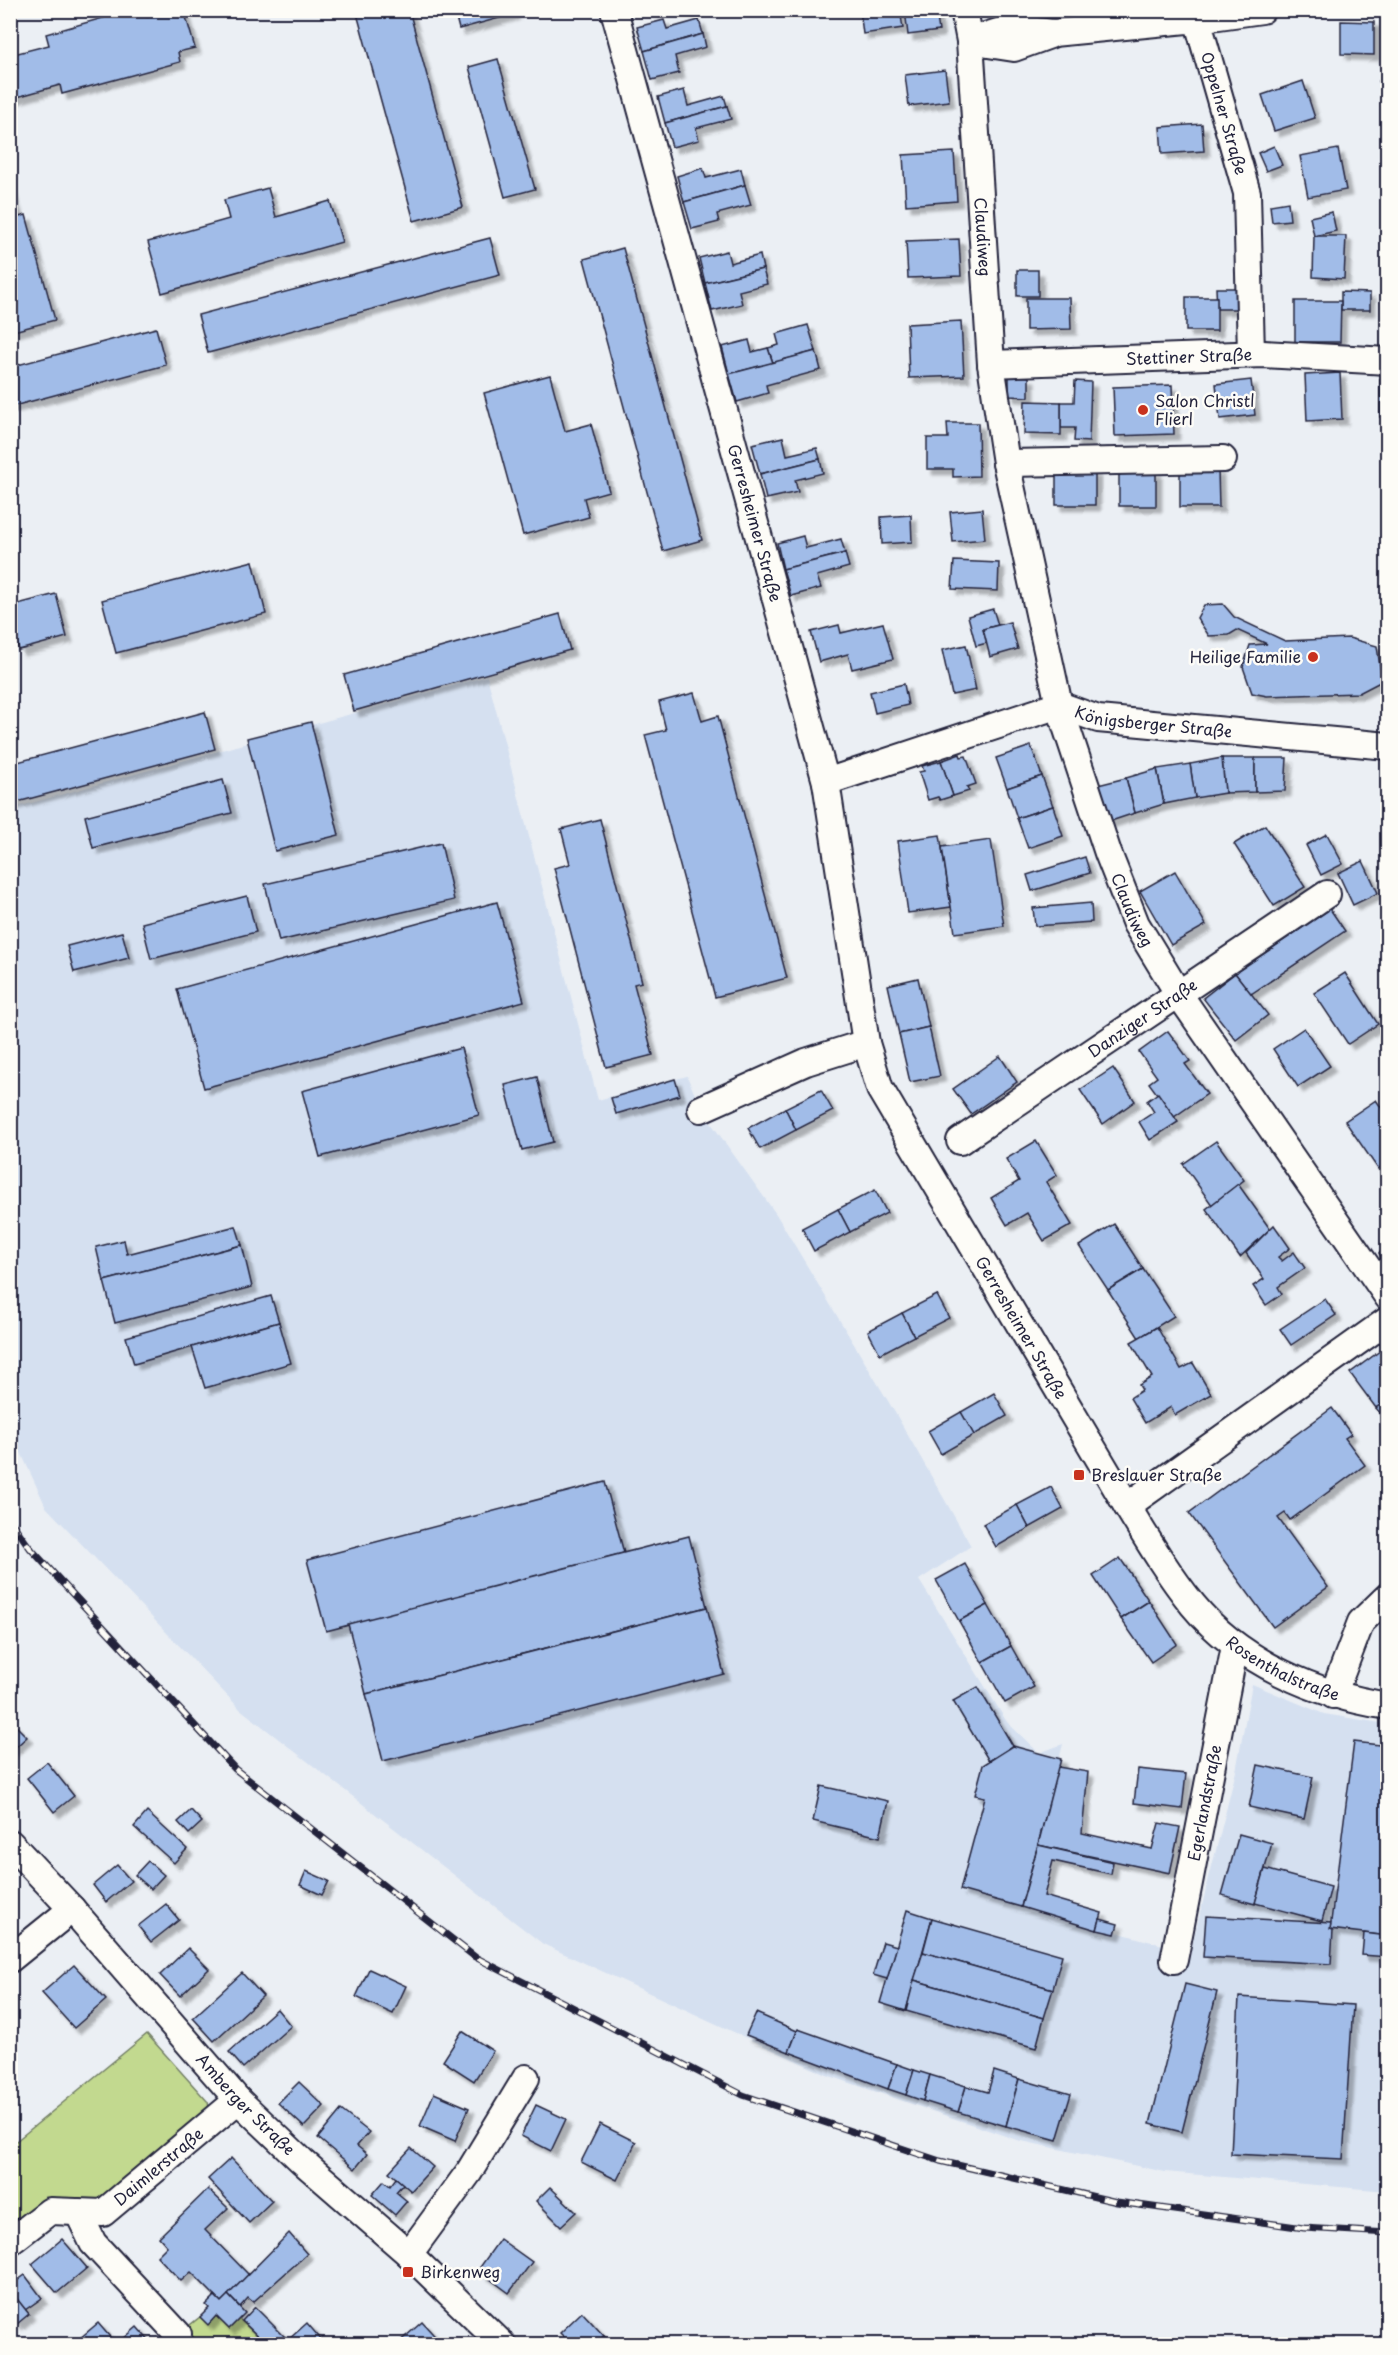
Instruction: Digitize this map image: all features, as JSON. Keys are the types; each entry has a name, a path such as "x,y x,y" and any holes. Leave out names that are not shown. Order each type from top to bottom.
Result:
{"street":[{"name":"Gerresheimer Straße","path":"614,10 826,782 866,1043 880,1089 1127,1506 1160,1560 1193,1606"},
{"name":"Claudiweg","path":"964,10 970,41 991,364 1006,463 1059,705 1108,853 1136,924 1178,993 1388,1297"},
{"path":"970,41 1014,48 1053,33 1197,19 1262,10"},
{"name":"Oppelner Straße","path":"1197,19 1247,194 1251,354"},
{"name":"Stettiner Straße","path":"991,364 1251,354 1388,361"},
{"path":"1006,463 1223,459"},
{"name":"Königsberger Straße","path":"826,782 1059,705 1098,718 1388,746"},
{"name":"Danziger Straße","path":"960,1141 1326,894"},
{"path":"701,1109 806,1062 866,1043"},
{"path":"1127,1506 1388,1320"},
{"path":"1333,1695 1361,1622 1388,1596"},
{"name":"Rosenthalstraße","path":"1193,1606 1235,1646 1282,1672 1333,1695 1388,1706"},
{"name":"Egerlandstraße","path":"1174,1960 1235,1646"},
{"name":"Amberger Straße","path":"10,1843 72,1909 238,2100 302,2161 409,2254 502,2344"},
{"path":"10,1959 72,1909"},
{"path":"409,2254 469,2172 526,2078"},
{"name":"Daimlerstraße","path":"10,2242 50,2211 103,2213 238,2100"},
{"path":"78,2212 93,2243 178,2334"}],"shaded area":[{"path":"487,676 598,1100 687,1076 701,1109 776,1214 897,1416 971,1546 919,1580 1007,1722 1039,1753 1063,1744 1023,1906 1166,1946 1191,1949 1236,1771 1252,1684 1324,1714 1387,1724 1387,2191 1165,2172 1017,2140 827,2075 543,1944 240,1709 46,1507 11,1431 10,809"}],"green space":[{"path":"147,2034 208,2102 210,2114 101,2208 10,2233 10,2146"},
{"path":"216,2316 229,2329 239,2319 266,2344 166,2344 200,2317 208,2324"}],"building":[{"path":"131,10 146,10 147,17 170,10 184,10 195,48 178,52 180,62 62,94 60,85 10,99 10,55 49,45 46,34"},
{"path":"356,10 409,10 463,207 414,221"},
{"path":"454,10 513,10 514,14 459,29"},
{"path":"860,10 900,10 903,28 863,34"},
{"path":"905,10 936,10 939,31 908,35"},
{"path":"664,20 667,29 699,20 703,34 644,51 637,27"},
{"path":"1341,21 1374,22 1374,55 1341,54"},
{"path":"703,34 706,47 675,56 679,73 652,80 644,51"},
{"path":"498,59 535,189 505,197 469,67"},
{"path":"945,70 949,101 909,106 905,75"},
{"path":"1388,78 1388,105 1379,81"},
{"path":"1303,81 1315,118 1274,131 1262,95"},
{"path":"684,90 688,106 724,96 727,106 665,123 658,97"},
{"path":"727,106 731,119 696,128 699,140 672,147 665,123"},
{"path":"1202,124 1204,151 1162,154 1160,127"},
{"path":"1274,146 1282,165 1266,171 1258,153"},
{"path":"1338,149 1346,190 1308,197 1300,156"},
{"path":"954,152 957,201 906,205 903,155"},
{"path":"703,168 706,178 741,169 745,185 684,202 677,176"},
{"path":"745,185 751,205 717,214 719,222 692,229 684,202"},
{"path":"10,187 19,217 26,215 55,320 10,332"},
{"path":"268,188 276,217 330,201 342,242 162,293 148,242 229,219 224,200"},
{"path":"1288,202 1290,220 1272,222 1270,205"},
{"path":"1332,212 1336,231 1314,236 1310,217"},
{"path":"1314,236 1346,236 1344,279 1313,277"},
{"path":"490,238 500,275 208,353 198,315"},
{"path":"959,239 961,276 908,278 906,241"},
{"path":"623,248 702,540 663,551 584,259"},
{"path":"727,251 730,263 760,255 763,269 705,283 699,258"},
{"path":"763,269 767,284 739,291 742,304 712,311 705,283"},
{"path":"1017,270 1038,270 1038,296 1017,296"},
{"path":"1216,288 1241,288 1241,309 1217,309"},
{"path":"1341,292 1370,293 1370,310 1341,310"},
{"path":"1186,297 1217,297 1217,331 1186,331"},
{"path":"1026,298 1070,298 1071,329 1026,330"},
{"path":"1295,301 1341,301 1340,342 1295,342"},
{"path":"961,321 964,376 909,378 907,324"},
{"path":"808,325 816,351 773,363 768,348 779,345 776,334"},
{"path":"156,328 166,365 10,407 10,367"},
{"path":"749,340 752,352 768,348 773,363 729,374 722,347"},
{"path":"816,351 821,370 766,385 768,393 737,402 729,374"},
{"path":"1340,373 1342,419 1307,421 1305,375"},
{"path":"550,375 565,431 591,424 609,491 584,498 589,517 523,535 484,393"},
{"path":"1009,376 1029,377 1029,397 1009,396"},
{"path":"1251,380 1255,415 1220,419 1216,384"},
{"path":"1380,380 1388,380 1388,418 1380,417"},
{"path":"1075,381 1091,382 1089,442 1074,441 1075,428 1061,428 1061,402 1074,402"},
{"name":"Salon Christl Flierl","path":"1172,385 1174,434 1115,436 1113,387"},
{"path":"1025,401 1061,402 1061,435 1024,434"},
{"path":"947,423 978,423 979,476 953,477 953,469 927,469 927,438 948,438"},
{"path":"783,437 787,455 817,448 820,459 760,474 752,444"},
{"path":"820,459 823,473 795,480 798,492 766,499 760,474"},
{"path":"1218,470 1219,507 1180,507 1180,471"},
{"path":"1119,471 1156,471 1156,506 1119,506"},
{"path":"1095,472 1095,505 1056,505 1056,473"},
{"path":"982,509 985,539 953,542 950,512"},
{"path":"911,515 912,542 882,544 881,517"},
{"path":"803,536 806,548 841,539 845,553 783,569 777,543"},
{"path":"845,553 849,567 817,576 821,588 791,596 783,569"},
{"path":"253,561 266,614 116,653 102,600"},
{"path":"954,561 999,563 998,591 952,589"},
{"path":"56,594 67,637 19,650 10,620 10,606"},
{"name":"Heilige Familie","path":"1223,604 1234,617 1285,641 1349,638 1377,646 1382,681 1359,693 1267,696 1252,693 1243,667 1250,645 1267,644 1237,630 1229,635 1209,636 1197,618 1204,605"},
{"path":"993,609 998,625 983,629 987,643 976,646 968,616"},
{"path":"560,614 570,650 354,711 344,675"},
{"path":"1010,622 1018,649 990,657 983,629"},
{"path":"883,623 893,659 852,669 848,654 819,662 811,632 839,625 841,633"},
{"path":"966,645 976,690 952,695 942,650"},
{"path":"904,684 908,705 875,713 870,692"},
{"path":"694,693 702,721 718,716 787,978 715,997 645,735 666,730 659,702"},
{"path":"205,712 215,749 10,804 10,764"},
{"path":"311,722 339,835 275,851 247,738"},
{"path":"1031,746 1042,776 1007,788 996,758"},
{"path":"960,754 961,757 966,756 976,784 967,787 969,791 953,796 941,761"},
{"path":"1222,758 1255,758 1255,792 1225,793"},
{"path":"1222,758 1225,793 1195,798 1190,764"},
{"path":"1255,758 1287,758 1285,791 1255,792"},
{"path":"941,761 953,796 940,800 938,797 928,800 919,772 924,771 922,766"},
{"path":"1190,764 1195,798 1164,804 1157,769"},
{"path":"1157,769 1164,804 1135,813 1126,778"},
{"path":"1042,776 1053,806 1017,818 1007,788"},
{"path":"1126,778 1135,813 1105,823 1094,786"},
{"path":"223,780 232,813 93,848 85,816"},
{"path":"1053,806 1063,836 1028,848 1017,818"},
{"path":"600,819 642,982 634,984 653,1055 606,1067 554,868 570,864 561,829"},
{"path":"1265,825 1305,887 1274,906 1234,844"},
{"path":"1327,834 1343,864 1321,875 1306,845"},
{"path":"940,835 951,907 908,913 898,841"},
{"path":"991,840 1004,926 955,933 942,847"},
{"path":"441,843 454,900 279,941 265,884"},
{"path":"1085,857 1090,873 1032,891 1027,875"},
{"path":"1363,861 1378,893 1353,905 1338,873"},
{"path":"1175,871 1206,925 1171,945 1140,891"},
{"path":"247,896 256,932 151,959 142,923"},
{"path":"497,902 524,1001 204,1088 177,989"},
{"path":"1091,903 1092,922 1035,926 1033,908"},
{"path":"1330,909 1345,931 1251,994 1235,973"},
{"path":"122,932 129,958 74,972 67,946"},
{"path":"1235,973 1268,1015 1236,1040 1203,998"},
{"path":"1345,973 1378,1024 1348,1044 1314,993"},
{"path":"918,978 929,1027 899,1034 888,985"},
{"path":"929,1027 940,1076 910,1082 899,1034"},
{"path":"1304,1028 1330,1066 1298,1087 1273,1049"},
{"path":"1168,1031 1190,1061 1185,1064 1207,1094 1174,1117 1149,1083 1157,1077 1139,1052"},
{"path":"461,1048 479,1115 320,1157 302,1091"},
{"path":"1000,1056 1017,1082 971,1114 953,1089"},
{"path":"1113,1068 1135,1101 1103,1124 1080,1090"},
{"path":"537,1077 553,1142 522,1150 505,1085"},
{"path":"675,1079 680,1095 616,1114 611,1098"},
{"path":"821,1090 833,1111 796,1130 785,1108"},
{"path":"1158,1093 1178,1122 1150,1140 1139,1122 1154,1112 1147,1101"},
{"path":"1376,1100 1388,1117 1388,1163 1378,1169 1345,1121"},
{"path":"785,1108 796,1130 760,1149 748,1128"},
{"path":"1036,1141 1057,1175 1046,1182 1072,1225 1044,1241 1027,1213 1007,1225 991,1198 1019,1181 1006,1159"},
{"path":"1216,1141 1244,1180 1212,1205 1183,1164"},
{"path":"1238,1184 1270,1229 1240,1257 1206,1209"},
{"path":"875,1190 887,1213 850,1232 838,1209"},
{"path":"838,1209 850,1232 814,1251 802,1228"},
{"path":"1114,1224 1143,1269 1108,1290 1079,1246"},
{"path":"1274,1225 1290,1248 1278,1257 1282,1261 1294,1252 1305,1268 1278,1287 1282,1294 1266,1305 1253,1286 1264,1279 1246,1253"},
{"path":"236,1226 242,1245 104,1281 96,1247 124,1240 127,1254"},
{"path":"242,1245 252,1287 115,1323 104,1281"},
{"path":"1388,1248 1388,1266 1379,1253"},
{"path":"1143,1269 1174,1316 1139,1338 1108,1290"},
{"path":"937,1295 949,1318 914,1336 902,1313"},
{"path":"271,1296 279,1322 134,1364 126,1337"},
{"path":"1325,1299 1336,1315 1291,1345 1280,1329"},
{"path":"902,1313 914,1336 880,1354 868,1331"},
{"path":"279,1322 291,1363 205,1388 192,1347"},
{"path":"1157,1327 1181,1369 1193,1363 1211,1394 1175,1415 1171,1407 1145,1423 1130,1398 1142,1390 1139,1385 1152,1377 1131,1342"},
{"path":"1384,1348 1388,1353 1388,1399 1376,1408 1350,1373"},
{"path":"994,1393 1007,1416 974,1435 961,1412"},
{"path":"1388,1399 1388,1423 1376,1408"},
{"path":"1332,1408 1351,1434 1345,1438 1365,1465 1290,1520 1285,1513 1278,1518 1328,1587 1273,1627 1189,1513"},
{"path":"961,1412 974,1435 941,1454 928,1431"},
{"path":"605,1482 624,1553 326,1631 307,1560"},
{"path":"1051,1487 1063,1509 1029,1528 1017,1505"},
{"path":"1017,1505 1029,1528 996,1547 983,1524"},
{"path":"689,1536 707,1607 366,1694 348,1624"},
{"path":"1120,1558 1149,1601 1121,1619 1093,1576"},
{"path":"965,1564 988,1605 959,1621 936,1580"},
{"path":"1149,1601 1177,1644 1151,1662 1121,1619"},
{"path":"988,1605 1011,1646 982,1662 959,1621"},
{"path":"707,1607 724,1674 383,1761 366,1694"},
{"path":"1011,1646 1034,1687 1005,1703 982,1662"},
{"path":"978,1687 1013,1746 989,1761 953,1701"},
{"path":"10,1720 27,1737 10,1752"},
{"path":"1354,1742 1388,1746 1388,1936 1330,1929"},
{"path":"1013,1746 1061,1759 1021,1907 960,1890 985,1797 975,1795 983,1765"},
{"path":"47,1762 74,1796 54,1812 27,1778"},
{"path":"1258,1765 1313,1777 1304,1819 1249,1807"},
{"path":"1058,1767 1088,1772 1082,1833 1152,1849 1159,1823 1180,1827 1170,1873 1038,1845"},
{"path":"1138,1769 1186,1774 1182,1809 1134,1803"},
{"path":"821,1786 888,1801 880,1837 813,1821"},
{"path":"191,1810 202,1822 189,1834 178,1822"},
{"path":"147,1812 187,1849 174,1863 134,1827"},
{"path":"1239,1834 1272,1843 1255,1904 1222,1895"},
{"path":"1038,1845 1113,1862 1111,1874 1053,1861 1044,1896 1102,1913 1097,1930 1021,1907"},
{"path":"148,1861 164,1875 151,1889 135,1875"},
{"path":"117,1865 131,1881 106,1902 93,1885"},
{"path":"1265,1869 1331,1887 1322,1921 1255,1903"},
{"path":"306,1871 329,1881 322,1895 300,1885"},
{"path":"166,1904 179,1920 151,1942 138,1926"},
{"path":"907,1910 932,1918 906,2011 880,2003"},
{"path":"1206,1916 1331,1923 1330,1929 1333,1930 1331,1964 1203,1957"},
{"path":"932,1918 1062,1955 1053,1989 923,1952"},
{"path":"1100,1919 1118,1924 1115,1934 1097,1930"},
{"path":"1364,1933 1388,1936 1388,1957 1362,1955"},
{"path":"883,1942 897,1946 887,1979 873,1975"},
{"path":"188,1948 209,1969 180,1996 160,1975"},
{"path":"923,1952 1053,1989 1044,2018 914,1980"},
{"path":"74,1965 106,2000 74,2028 42,1993"},
{"path":"369,1969 406,1986 393,2014 356,1997"},
{"path":"242,1973 263,1996 214,2041 193,2018"},
{"path":"914,1980 1044,2018 1036,2048 906,2011"},
{"path":"1185,1984 1217,1992 1182,2132 1150,2124"},
{"path":"1239,1997 1353,2005 1343,2159 1231,2154"},
{"path":"277,2009 291,2026 243,2068 229,2052"},
{"path":"756,2013 797,2031 789,2052 746,2035"},
{"path":"798,2029 897,2064 888,2089 789,2052"},
{"path":"462,2031 493,2051 474,2081 443,2061"},
{"path":"897,2064 914,2070 906,2095 888,2089"},
{"path":"914,2070 930,2075 923,2101 906,2095"},
{"path":"994,2071 1019,2079 1006,2126 958,2112 966,2086 988,2092"},
{"path":"930,2075 966,2086 958,2112 923,2101"},
{"path":"1019,2079 1071,2094 1057,2140 1006,2126"},
{"path":"299,2082 324,2106 304,2127 278,2103"},
{"path":"434,2093 469,2108 455,2141 420,2126"},
{"path":"536,2105 566,2119 551,2151 521,2136"},
{"path":"341,2110 369,2132 357,2146 367,2154 355,2169 318,2138"},
{"path":"600,2124 636,2142 617,2180 581,2162"},
{"path":"411,2148 433,2167 411,2191 389,2172"},
{"path":"231,2158 272,2201 249,2223 208,2179"},
{"path":"396,2178 403,2184 396,2192 407,2201 395,2215 372,2195 384,2181 390,2186"},
{"path":"550,2187 576,2212 561,2226 536,2201"},
{"path":"208,2189 228,2208 205,2230 249,2275 221,2302 191,2272 181,2281 157,2256 167,2246 159,2237"},
{"path":"289,2233 307,2254 253,2302 248,2298 240,2307 228,2295"},
{"path":"62,2239 87,2268 57,2293 32,2264"},
{"path":"500,2239 532,2262 509,2293 478,2270"},
{"path":"25,2275 42,2298 25,2310 10,2290 10,2286"},
{"path":"10,2290 29,2314 17,2324 10,2315"},
{"path":"228,2295 245,2313 229,2329 216,2316 208,2325 200,2317 209,2308 206,2305 215,2296 221,2302"},
{"path":"255,2307 288,2340 307,2323 325,2344 266,2344 242,2321"},
{"path":"582,2312 604,2336 595,2344 571,2344 560,2333"},
{"path":"422,2322 442,2344 397,2344"},
{"path":"98,2323 116,2344 73,2344"},
{"path":"137,2327 150,2344 126,2344 122,2340"},
{"path":"604,2336 612,2344 595,2344"}],"railway":[{"path":"10,1520 30,1548 235,1769 475,1957 743,2095 940,2161 1117,2202 1304,2228 1388,2233"}],"place":[{"name":"Salon Christl Flierl","path":"1143,410"},
{"name":"Heilige Familie","path":"1313,657"},
{"name":"Breslauer Straße","path":"1079,1475"},
{"name":"Birkenweg","path":"408,2272"}]}
